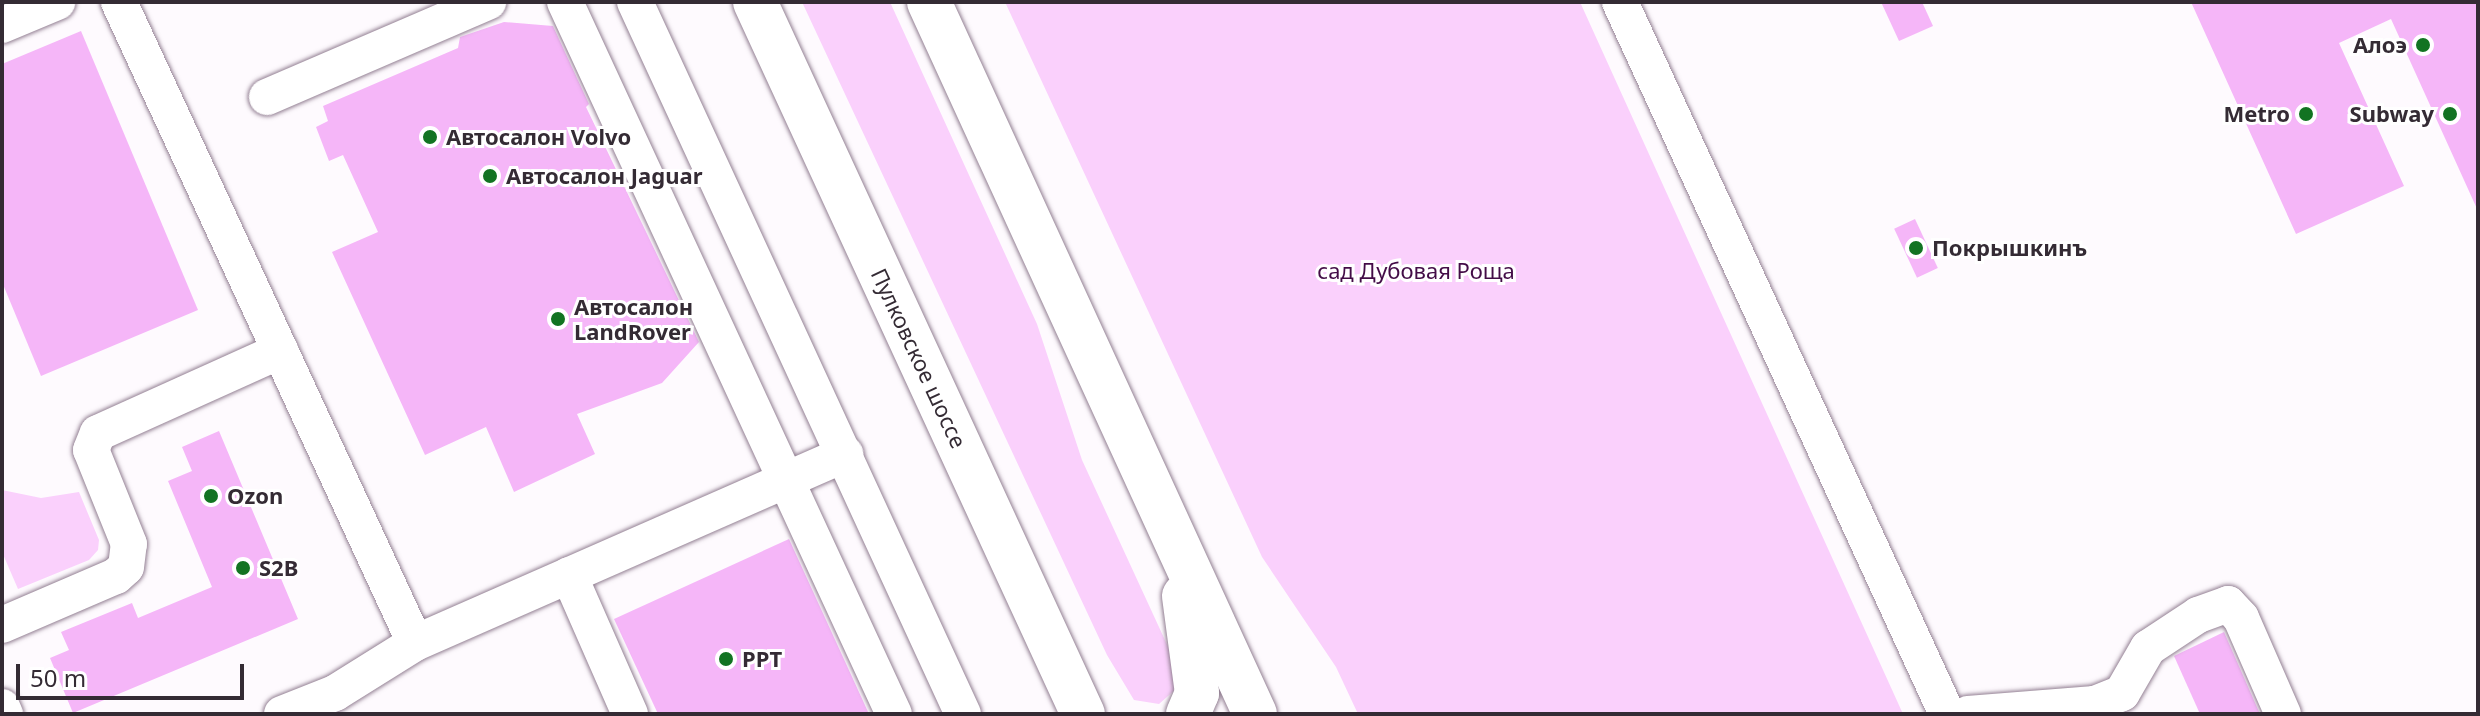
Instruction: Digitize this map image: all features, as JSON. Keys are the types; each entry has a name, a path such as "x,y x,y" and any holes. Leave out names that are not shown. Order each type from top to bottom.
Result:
{"main road":[{"name":"Пулковское шоссе","path":"755,2 1083,714"},
{"path":"929,2 1255,714"},
{"path":"1179,550 1197,693 1188,714"},
{"path":"1047,636 1113,714"}],"street":[{"path":"2,25 57,2"},
{"path":"119,2 415,643"},
{"path":"267,97 488,2"},
{"path":"565,2 894,714"},
{"path":"635,2 963,714"},
{"path":"1620,2 1947,714"},
{"path":"2,625 126,567 129,544 91,450 98,433 280,351"},
{"path":"282,714 339,703 415,643 845,454"},
{"path":"569,575 630,714"},
{"path":"1968,714 2098,709 2122,693 2148,648 2198,615 2228,604 2241,618 2283,714"},
{"path":"2,707 5,714"}],"green space":[{"path":"802,2 890,2 1037,324 1082,460 1176,664 1176,689 1159,704 1134,700 1107,655"},
{"name":"сад Дубовая Роща","path":"1005,2 1580,2 1903,714 1358,714 1336,667 1262,557"},
{"path":"2,490 41,498 79,492 99,540 98,550 89,560 18,589 2,552"}],"building":[{"path":"1881,2 1922,2 1933,26 1899,41"},
{"name":"Metro","path":"2191,2 2478,2 2478,211 2391,19 2339,43 2404,186 2296,234"},
{"path":"504,22 553,26 589,104 586,107 699,342 662,383 577,414 595,454 514,492 486,427 425,455 332,252 378,232 343,155 329,161 316,127 328,121 323,106 458,48 460,37"},
{"path":"81,31 198,310 41,376 2,282 2,64"},
{"name":"Покрышкинъ","path":"1915,219 1938,268 1917,278 1894,229"},
{"path":"219,431 298,619 73,713 50,658 69,650 61,632 132,603 138,618 212,587 168,481 192,471 182,447"},
{"path":"789,539 869,714 658,714 614,619"},
{"path":"2224,632 2260,714 2200,714 2174,656"}],"place":[{"name":"Алоэ","path":"2423,45"},
{"name":"Metro","path":"2306,114"},
{"name":"Subway","path":"2450,114"},
{"name":"Автосалон Volvo","path":"430,137"},
{"name":"Автосалон Jaguar","path":"490,176"},
{"name":"Покрышкинъ","path":"1916,248"},
{"name":"Автосалон LandRover","path":"558,319"},
{"name":"Ozon","path":"211,496"},
{"name":"S2B","path":"243,568"},
{"name":"РРТ","path":"726,659"}]}
